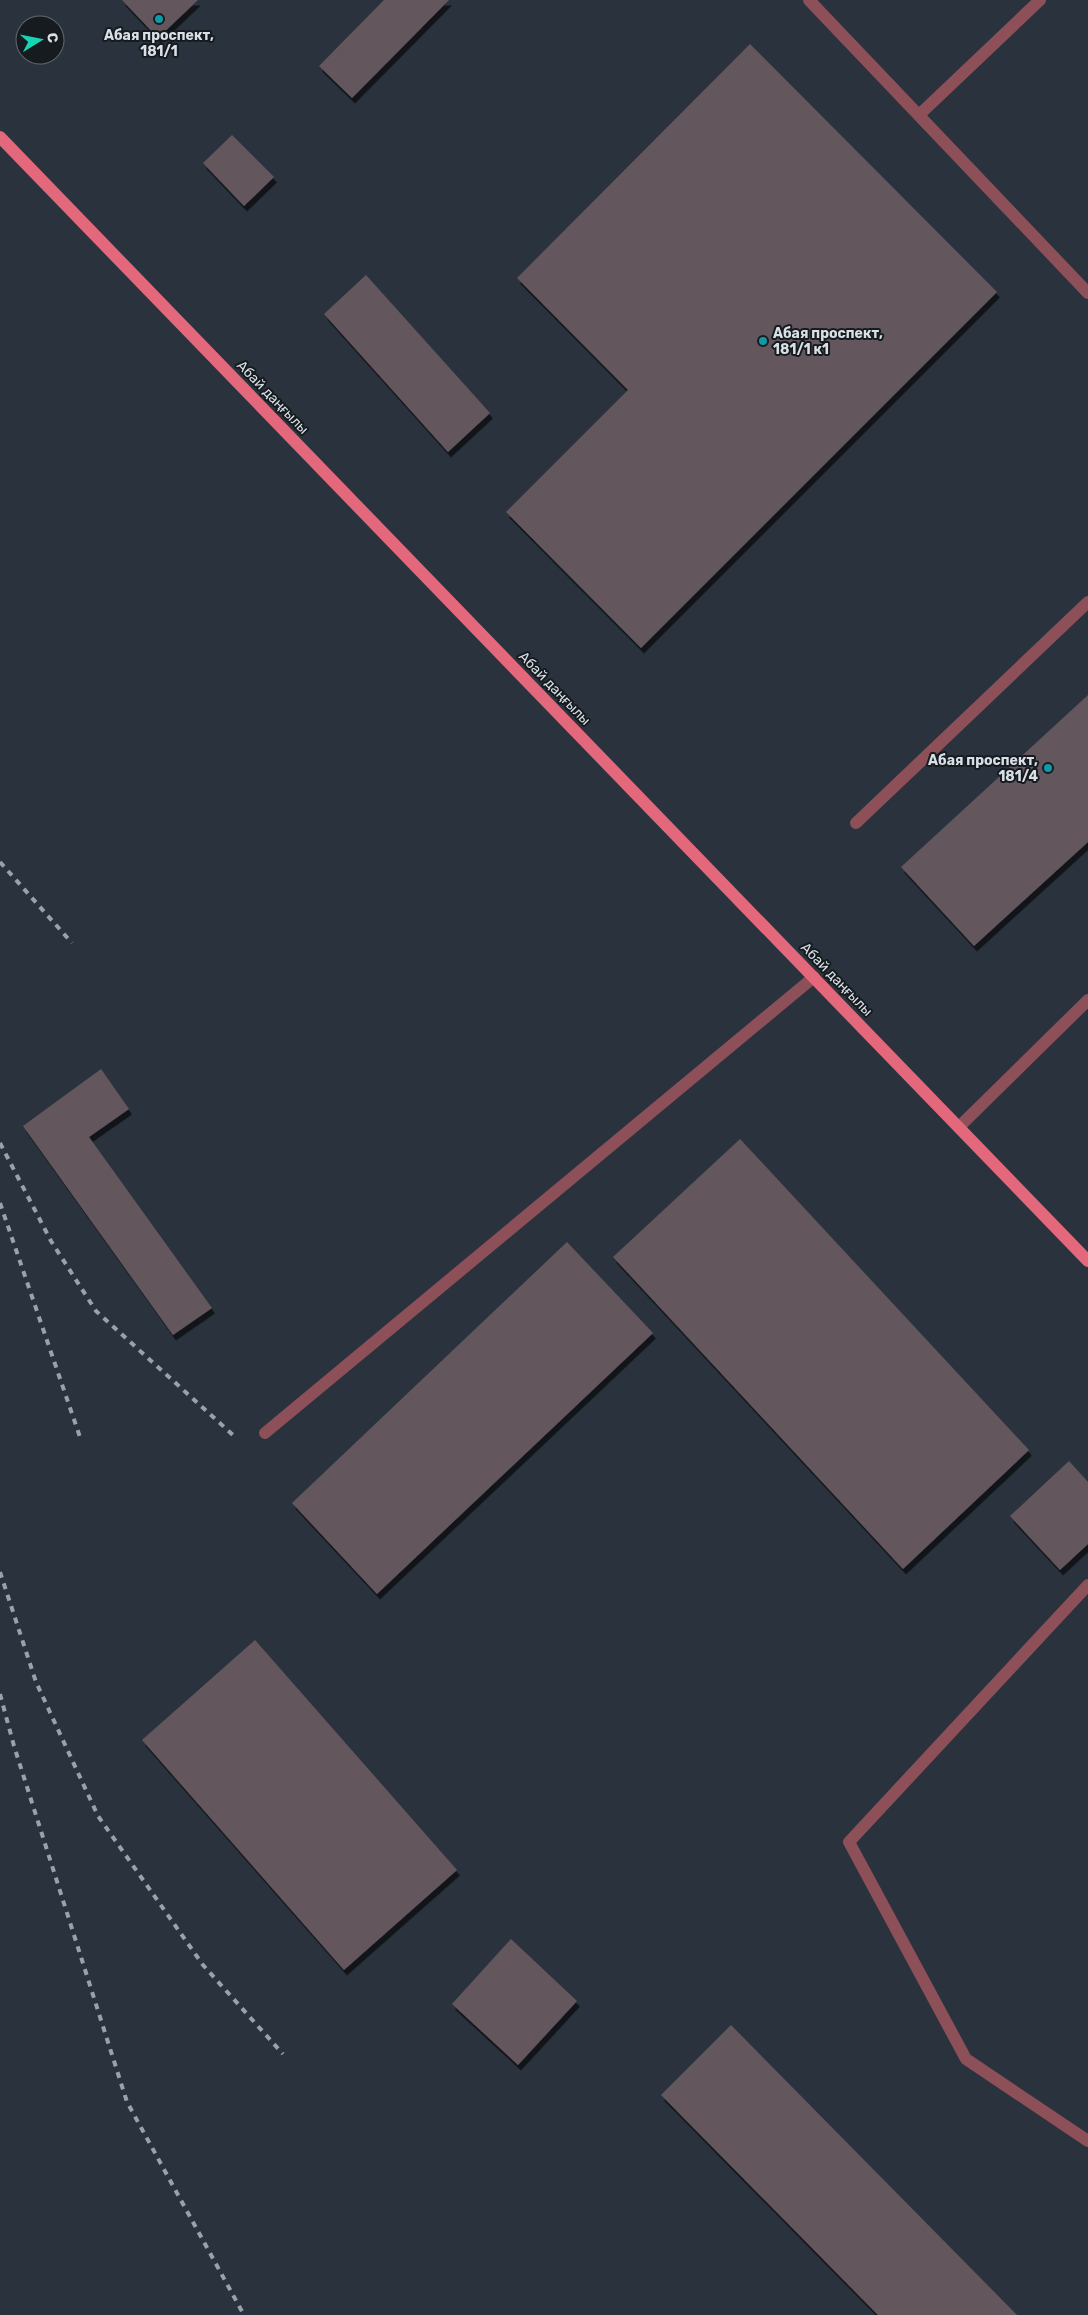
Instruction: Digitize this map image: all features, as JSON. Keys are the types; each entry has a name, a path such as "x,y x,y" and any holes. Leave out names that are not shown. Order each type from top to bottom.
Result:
{"main road":[{"name":"Абай даңғылы","path":"0,137 1088,1261"}],"lane":[{"path":"809,0 1088,293"},
{"path":"919,116 1040,0"},
{"path":"856,823 1088,602"},
{"path":"265,1433 814,978"},
{"path":"959,1127 1088,1000"},
{"path":"1088,1585 848,1842 966,2060 1088,2141"}],"building":[{"name":"Абая проспект, 181/1","path":"122,0 198,0 158,38"},
{"path":"384,0 449,0 352,98 319,66"},
{"name":"Абая проспект, 181/1 к1","path":"750,44 997,292 641,648 506,512 628,390 517,278"},
{"path":"232,135 274,177 244,206 203,163"},
{"path":"366,275 490,413 448,452 324,314"},
{"name":"Абая проспект, 181/4","path":"1088,695 1088,842 974,946 901,867"},
{"path":"101,1069 129,1109 89,1137 212,1308 173,1335 23,1126"},
{"path":"740,1139 1029,1450 903,1569 613,1257"},
{"path":"567,1242 653,1333 377,1594 292,1503"},
{"path":"1069,1461 1088,1482 1088,1544 1060,1570 1010,1516"},
{"path":"255,1640 457,1870 344,1970 142,1740"},
{"path":"511,1939 577,2001 518,2065 452,2004"},
{"path":"731,2025 1017,2315 878,2315 661,2095"}],"railway":[{"path":"0,862 72,943"},
{"path":"0,1143 51,1241 96,1311 233,1435"},
{"path":"0,1203 81,1440"},
{"path":"0,1572 36,1682 98,1816 203,1965 283,2054"},
{"path":"0,1694 14,1746 127,2102 244,2315"}],"place":[{"name":"Абая проспект, 181/1","path":"159,19"},
{"name":"Абая проспект, 181/1 к1","path":"763,341"},
{"name":"Абая проспект, 181/4","path":"1048,768"}]}
